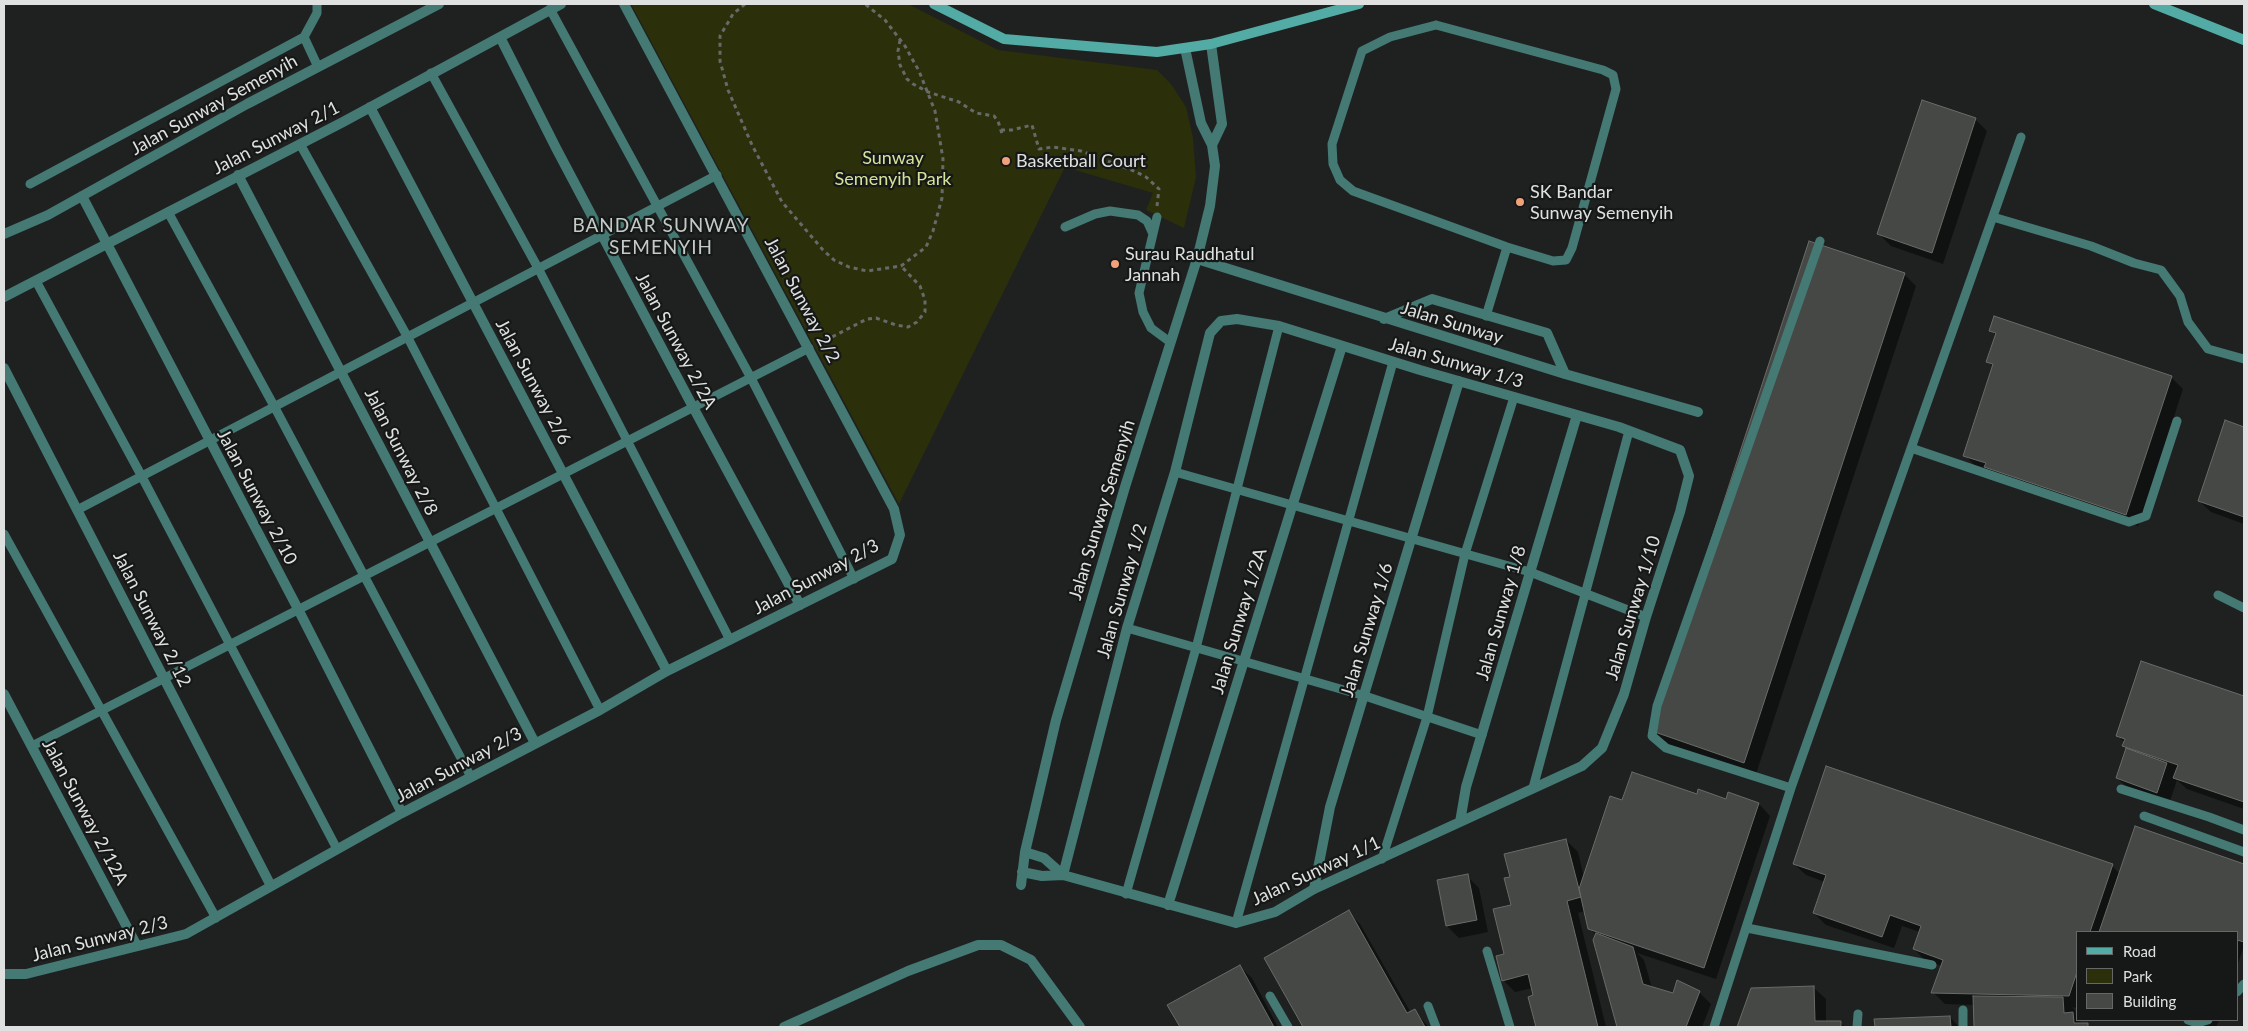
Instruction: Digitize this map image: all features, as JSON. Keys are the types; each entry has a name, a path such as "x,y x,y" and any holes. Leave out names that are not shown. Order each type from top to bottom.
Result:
{"street":[{"name":"Jalan Sunway Semenyih","path":"4,234 48,215 247,104 439,4"},
{"name":"Jalan Sunway 2/1","path":"4,297 300,144 431,72 561,4"},
{"name":"Jalan Sunway 2/2","path":"624,4 894,509 900,535"},
{"path":"934,4 1004,39 1157,52 1210,44 1359,4"},
{"path":"2154,4 2244,40"},
{"name":"Jalan Sunway 2/2A","path":"500,37 602,235 800,605"},
{"name":"Jalan Sunway Semenyih","path":"1210,44 1222,124 1212,145"},
{"name":"Jalan Sunway Semenyih","path":"1021,885 1025,852 1056,720 1170,342 1197,259 1210,206 1215,166 1212,145 1201,123 1185,48"},
{"name":"Jalan Sunway 2/6","path":"370,107 667,672"},
{"name":"Jalan Sunway 2/8","path":"238,175 535,743"},
{"name":"Jalan Sunway 2/10","path":"82,196 208,440 298,608 402,813"},
{"name":"Jalan Sunway","path":"1197,259 1384,319 1698,412"},
{"path":"1384,319 1432,299 1547,333 1565,374"},
{"name":"Jalan Sunway 1/3","path":"1221,321 1237,319 1279,326 1393,362 1576,414 1680,450"},
{"name":"Jalan Sunway 1/2","path":"1062,875 1127,628 1175,472 1210,333 1221,321"},
{"name":"Jalan Sunway 1/2A","path":"1168,905 1342,346"},
{"name":"Jalan Sunway 2/12","path":"4,368 271,886"},
{"name":"Jalan Sunway 1/6","path":"1314,890 1330,807 1460,381"},
{"name":"Jalan Sunway 1/8","path":"1460,822 1466,788 1576,414"},
{"name":"Jalan Sunway 1/10","path":"1582,766 1602,748 1624,694 1646,617 1680,512 1689,476 1680,450"},
{"name":"Jalan Sunway 2/3","path":"5,975 26,974 186,934 402,813 600,710 667,672 892,559 900,535"},
{"name":"Jalan Sunway 2/12A","path":"4,694 137,946"},
{"name":"Jalan Sunway 1/1","path":"1022,872 1042,876 1062,875 1236,923 1275,912 1314,890 1582,766"},
{"path":"1025,852 1044,858 1062,875"},
{"path":"784,1027 908,971 978,945 1001,945 1031,960 1080,1027"}],"lane":[{"path":"30,184 304,37 317,13 318,4"},
{"path":"550,9 751,378 854,579"},
{"path":"1436,25 1603,70 1613,75 1616,89 1572,248 1566,260 1553,261 1507,247 1353,191 1340,180 1333,164 1332,144 1362,51 1390,37 1436,25"},
{"path":"304,37 318,67"},
{"path":"431,72 538,268 730,640"},
{"path":"1714,1027 1791,788 2021,136"},
{"path":"300,144 407,336 600,710"},
{"path":"77,510 717,175"},
{"path":"1065,227 1095,214 1110,211 1138,215 1146,221 1152,232"},
{"path":"168,212 274,406 471,777"},
{"path":"1993,216 2091,246 2134,263 2161,270 2180,296 2188,322 2208,349 2244,359"},
{"path":"1157,217 1139,293 1143,312 1151,328 1170,342"},
{"path":"1791,788 1666,748 1652,736 1658,706 1820,241"},
{"path":"1486,316 1507,247"},
{"path":"36,281 142,475 337,849"},
{"path":"1126,894 1196,648 1279,326"},
{"path":"32,746 229,643 809,348"},
{"path":"1236,923 1393,362"},
{"path":"1382,859 1427,717 1465,554 1514,397"},
{"path":"1911,448 2130,522 2146,516 2177,421"},
{"path":"1533,788 1629,431"},
{"path":"1175,472 1530,572 1646,617"},
{"path":"4,534 216,918"},
{"path":"2218,595 2244,608"},
{"path":"1127,628 1365,696 1482,735"},
{"path":"2121,789 2210,817 2244,830"},
{"path":"2144,816 2244,852"},
{"path":"1747,928 1932,965"},
{"path":"1487,951 1510,1027"},
{"path":"1270,996 1288,1027"},
{"path":"1428,1006 1436,1027"},
{"path":"1963,1010 1963,1027"},
{"path":"1857,1027 1858,1014"},
{"path":"2191,1021 2197,1023 2204,1021"}],"path":[{"path":"745,4 732,14 720,36 720,60 728,90 743,124 782,202 823,250 849,268 867,271 901,266 926,247 933,231 942,198 943,159 935,111 919,71 885,20 865,4"},
{"path":"900,40 898,59 903,73 913,84 928,92 960,102 976,113 994,116 1003,137"},
{"path":"1001,130 1012,130 1032,125 1039,150 1052,147 1095,155 1146,177 1159,189 1157,217"},
{"path":"815,334 820,343 867,319 876,318 908,327 917,322 925,312 925,300 920,286 901,266"}],"green space":[{"name":"Sunway Semenyih Park","path":"631,4 908,4 998,50 1157,70 1171,84 1186,107 1193,138 1196,177 1184,228 1146,210 1153,193 1065,167 899,504"}],"building":[{"path":"1922,100 1976,118 1932,253 1877,234"},
{"path":"1809,241 1905,273 1744,763 1649,730"},
{"path":"1994,316 2172,376 2126,515 1984,467 1986,463 1963,456 1993,364 1986,362 1996,333 1989,331"},
{"path":"2225,420 2244,427 2244,517 2198,501"},
{"path":"2141,661 2244,696 2244,802 2173,778 2178,765 2122,746 2125,739 2116,736"},
{"path":"2126,748 2167,763 2157,793 2116,778"},
{"path":"1826,766 2113,864 2090,931 2076,931 2076,975 2069,996 1931,993 1943,960 1913,949 1921,926 1890,915 1882,937 1813,913 1826,875 1793,864"},
{"path":"1632,772 1697,794 1698,789 1726,799 1728,792 1759,803 1704,968 1588,929 1579,889 1610,796 1622,800"},
{"path":"2135,826 2244,864 2244,942 2238,940 2238,931 2099,931"},
{"path":"1566,839 1581,897 1567,901 1598,1027 1536,1027 1528,997 1533,995 1528,974 1502,981 1496,956 1504,954 1493,909 1511,905 1504,878 1510,877 1504,854"},
{"path":"1468,874 1477,920 1446,926 1437,880"},
{"path":"1349,910 1407,1013 1415,1009 1425,1027 1303,1027 1264,958"},
{"path":"1596,933 1633,947 1643,984 1673,993 1677,980 1700,991 1686,1027 1617,1027 1593,940"},
{"path":"1240,965 1274,1027 1180,1027 1167,1005"},
{"path":"1814,986 1815,1021 1841,1021 1841,1027 1737,1027 1751,988"},
{"path":"1973,996 2063,997 2064,1013 2073,1012 2074,1023 2088,1023 2088,1027 1974,1027"},
{"path":"1950,1016 1951,1027 1875,1027 1874,1019"}],"place":[{"name":"Basketball Court","path":"1006,161"},
{"name":"SK Bandar Sunway Semenyih","path":"1520,202"},
{"name":"Surau Raudhatul Jannah","path":"1115,264"}],"district":[{"name":"BANDAR SUNWAY SEMENYIH","path":"661,237"}]}
